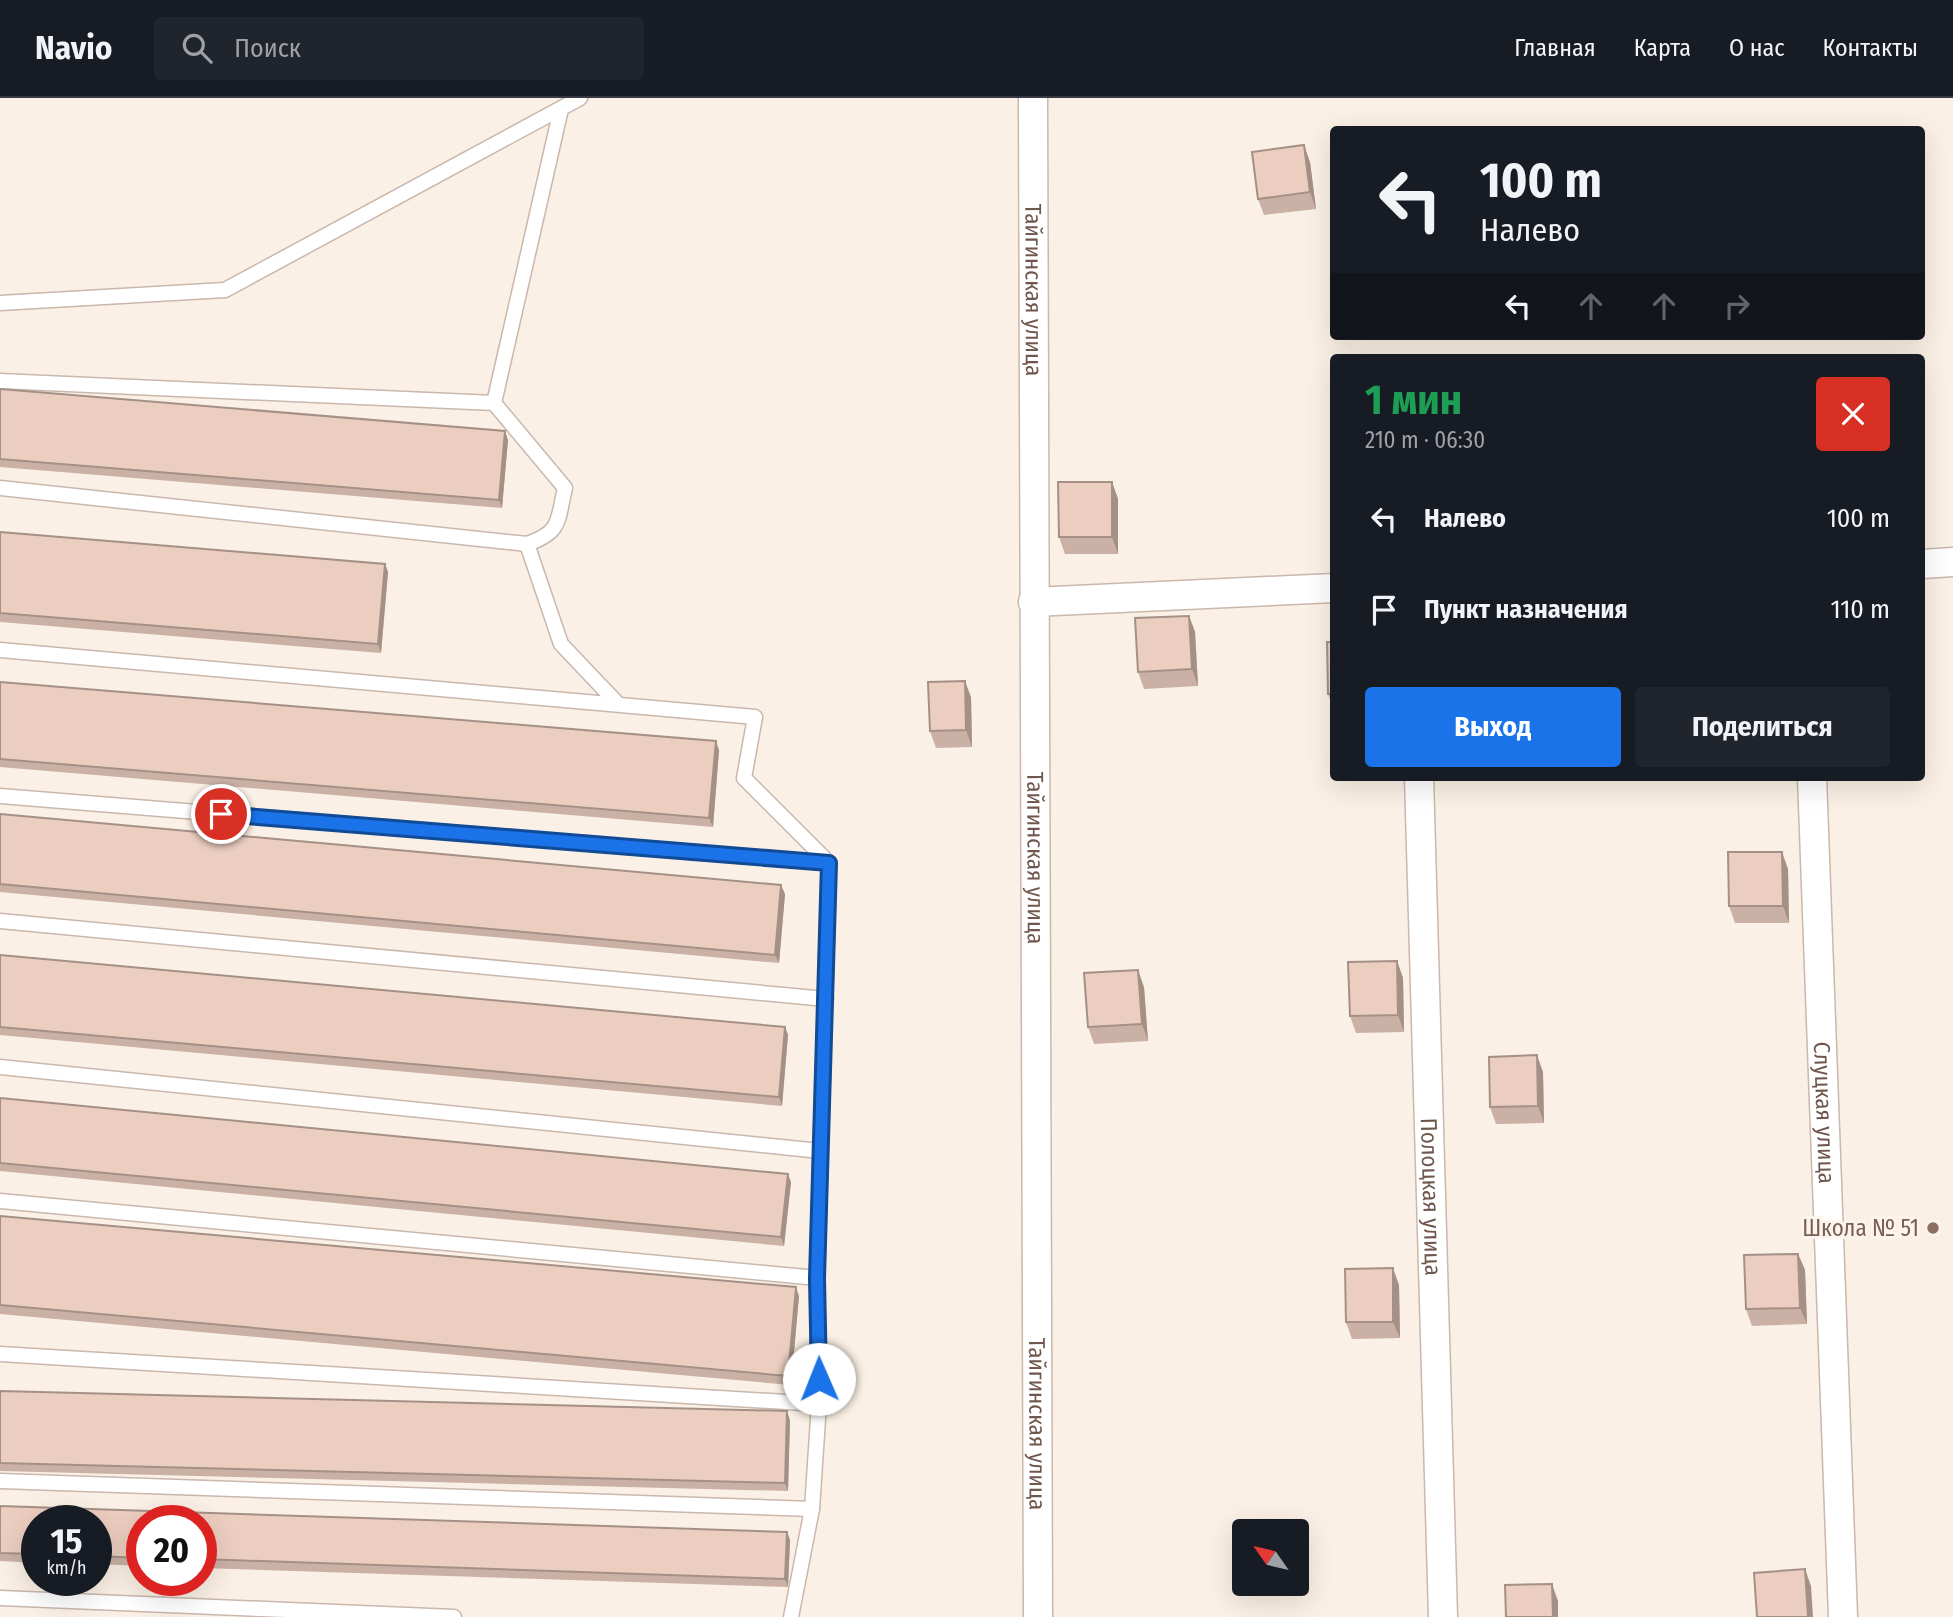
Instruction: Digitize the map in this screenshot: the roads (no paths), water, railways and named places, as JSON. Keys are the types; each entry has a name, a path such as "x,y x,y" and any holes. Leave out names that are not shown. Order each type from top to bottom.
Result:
{"street":[{"name":"Тайгинская улица","path":"1033,98 1038,1617"},
{"path":"1925,564 1953,562"},
{"path":"1033,602 1330,588"},
{"name":"Полоцкая улица","path":"1419,781 1443,1617"},
{"name":"Слуцкая улица","path":"1812,781 1843,1617"}],"lane":[{"path":"0,303 225,290 580,98"},
{"path":"494,403 561,109"},
{"path":"0,381 494,403 565,488 555,526 547,537 527,544 0,488"},
{"path":"527,544 561,644 618,704"},
{"path":"0,650 755,717 744,778 829,863 817,1278 819,1404 812,1509 791,1617"},
{"path":"0,796 829,863"},
{"path":"0,921 826,999"},
{"path":"0,1067 820,1151"},
{"path":"0,1201 817,1278"},
{"path":"0,1354 819,1404"},
{"path":"0,1481 812,1509"},
{"path":"0,1598 454,1617"}],"place":[{"name":"Школа № 51","path":"1933,1228"}]}
